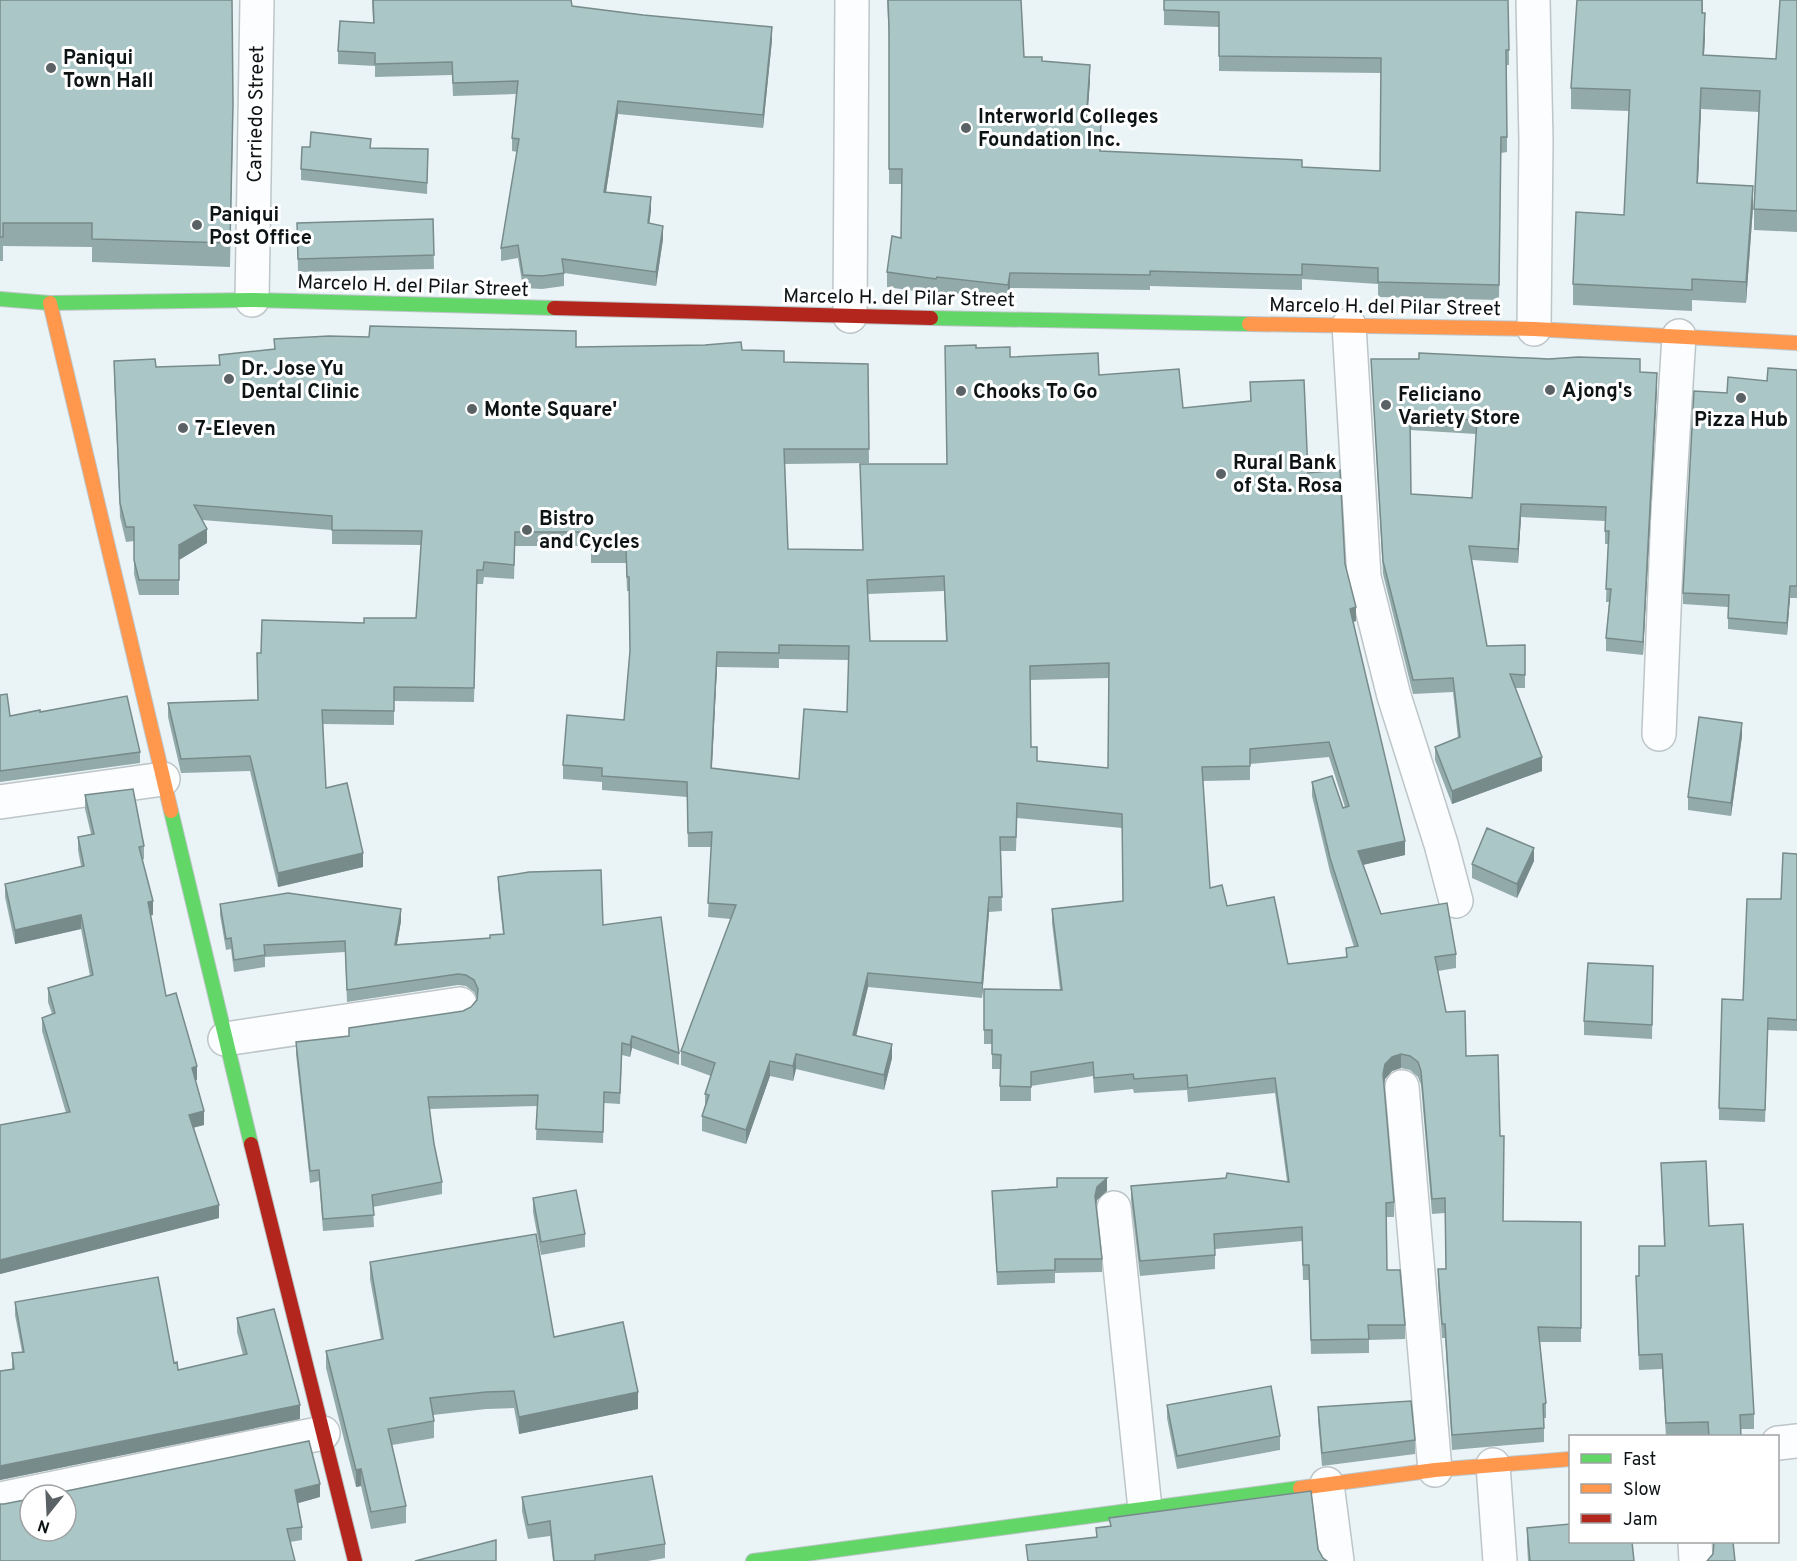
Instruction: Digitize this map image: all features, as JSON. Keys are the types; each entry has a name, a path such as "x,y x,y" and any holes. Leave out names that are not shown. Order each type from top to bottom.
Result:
{"street":[{"name":"Carriedo Street","path":"252,300 257,0"},
{"path":"850,316 852,0"},
{"path":"1533,0 1536,141 1534,329"},
{"name":"Marcelo H. del Pilar Street","path":"0,299 50,303 252,300 850,316 1534,329 1797,343"},
{"path":"50,303 225,1039 355,1561"},
{"path":"1349,325 1364,577 1394,696 1441,844 1456,901"},
{"path":"1659,734 1668,513 1679,336"},
{"path":"0,802 163,779"},
{"path":"225,1039 460,1004"},
{"path":"1402,1087 1435,1470"},
{"path":"1114,1208 1145,1509"},
{"path":"0,1499 323,1433"},
{"path":"1779,1443 1797,1441"},
{"path":"753,1561 1435,1470 1569,1459"},
{"path":"1493,1465 1500,1561"},
{"path":"1327,1484 1337,1561"},
{"path":"1695,1543 1696,1561"}],"building":[{"path":"0,0 232,0 233,104 230,243 92,239 92,223 3,223 3,237 0,237"},
{"path":"373,0 571,0 572,6 772,27 763,115 618,101 604,192 651,197 648,223 663,226 656,272 562,259 564,273 542,276 523,275 518,245 501,248 519,139 512,138 518,81 453,83 452,62 375,64 375,53 338,51 340,21 374,23"},
{"path":"888,0 1021,0 1024,57 1042,57 1042,61 1090,65 1086,121 1101,121 1100,151 1302,160 1302,167 1380,171 1381,58 1219,56 1219,12 1164,10 1164,0 1508,0 1507,137 1501,137 1499,285 1378,282 1378,268 1302,264 1302,275 1150,271 1150,275 1010,273 1008,285 887,272 892,236 901,238 902,169 889,169"},
{"path":"1577,0 1702,0 1702,13 1705,13 1703,55 1776,59 1780,0 1797,0 1797,211 1754,209 1760,91 1701,88 1697,183 1753,186 1746,282 1692,279 1692,290 1573,284 1576,212 1624,215 1630,90 1571,88"},
{"path":"311,132 371,139 370,148 428,149 427,183 301,169 302,147 310,147"},
{"path":"433,219 434,255 298,259 297,223"},
{"path":"370,326 576,331 576,347 705,345 741,342 742,350 784,351 784,362 868,364 869,449 784,449 788,549 863,550 860,464 947,464 945,346 1010,347 1010,357 1098,353 1099,375 1179,369 1183,408 1251,401 1250,382 1304,380 1308,473 1340,470 1345,564 1356,607 1350,609 1405,841 1358,851 1381,914 1447,903 1456,954 1435,957 1446,1012 1465,1011 1466,1056 1498,1055 1500,1136 1504,1136 1503,1221 1581,1222 1581,1328 1538,1327 1546,1403 1543,1404 1544,1428 1452,1435 1445,1324 1442,1324 1438,1269 1446,1269 1445,1198 1432,1199 1421,1071 1418,1062 1410,1056 1401,1054 1392,1057 1385,1064 1383,1074 1394,1202 1386,1203 1387,1270 1400,1270 1405,1325 1368,1325 1369,1339 1311,1340 1309,1265 1303,1265 1302,1227 1214,1234 1215,1255 1140,1261 1131,1186 1226,1178 1227,1173 1289,1182 1275,1078 1188,1088 1187,1075 1134,1079 1133,1074 1094,1078 1093,1062 1031,1072 1031,1087 1000,1086 1001,1055 992,1054 992,1030 984,1030 984,989 1062,990 1052,909 1123,901 1122,814 1017,803 1016,837 1000,837 1002,897 989,897 982,983 868,973 853,1035 892,1044 884,1075 796,1054 793,1066 770,1061 746,1130 702,1116 709,1095 705,1094 715,1063 681,1051 736,905 708,903 712,832 688,833 687,782 602,776 602,768 563,765 567,715 624,720 630,651 629,577 627,577 626,548 591,549 591,532 515,532 514,565 484,562 483,570 477,570 474,688 394,687 394,711 322,710 326,788 347,783 363,853 278,873 250,756 181,759 168,703 258,700 257,653 261,653 262,620 364,623 364,618 416,618 422,531 332,530 332,516 194,505 207,529 179,545 179,580 139,580 134,560 134,527 126,527 120,503 114,361 155,359 156,367 220,365 219,355 275,349 274,339 329,336 369,337","holes":["944,576 947,641 870,641 867,580","779,645 849,646 847,712 804,709 799,779 711,768 717,652 779,653","1109,663 1108,768 1037,761 1037,747 1031,747 1030,666","1329,742 1349,806 1343,808 1332,776 1312,782 1330,858 1358,946 1346,948 1347,957 1288,964 1274,897 1227,906 1222,885 1210,888 1202,767 1250,766 1250,749"]},
{"path":"1419,353 1549,359 1578,357 1640,359 1640,372 1657,373 1643,642 1606,638 1611,589 1606,589 1609,531 1605,531 1606,507 1521,504 1518,549 1469,546 1487,646 1525,645 1525,675 1510,674 1542,757 1452,791 1435,747 1460,737 1453,678 1413,680 1383,561 1371,359 1419,359","holes":["1410,417 1477,420 1472,498 1411,494"]},
{"path":"1768,368 1797,370 1797,586 1790,586 1787,623 1728,618 1729,595 1683,593 1694,391 1727,393 1728,377 1767,381"},
{"path":"7,694 10,716 127,696 140,752 0,771 0,695"},
{"path":"1699,717 1742,723 1731,803 1688,797"},
{"path":"133,789 144,846 139,847 153,901 148,902 166,996 176,993 197,1066 192,1068 204,1111 189,1115 219,1205 0,1260 0,1125 70,1112 42,1018 55,1013 48,988 93,975 81,915 15,930 5,884 84,866 78,837 94,834 85,795"},
{"path":"1487,828 1534,848 1517,884 1472,864"},
{"path":"1783,853 1797,854 1797,1020 1768,1018 1765,1110 1719,1108 1722,999 1743,1000 1747,899 1781,899"},
{"path":"601,870 603,925 661,917 679,1053 632,1036 630,1045 622,1043 620,1093 604,1092 603,1132 536,1129 538,1095 428,1097 442,1182 372,1195 374,1215 323,1219 319,1170 310,1171 296,1042 349,1036 349,1028 463,1011 477,1000 478,989 474,980 466,975 458,974 347,990 345,941 264,945 265,955 234,960 231,938 226,939 220,904 288,893 401,909 395,945 490,938 490,935 504,934 498,877 529,872"},
{"path":"1588,963 1653,966 1652,1025 1584,1021"},
{"path":"1706,1161 1709,1226 1743,1224 1754,1414 1740,1415 1741,1435 1709,1435 1708,1422 1666,1423 1662,1354 1639,1355 1636,1276 1639,1276 1639,1246 1665,1246 1661,1163"},
{"path":"1057,1178 1107,1178 1097,1187 1095,1196 1102,1259 1055,1259 1055,1270 997,1272 992,1191 1057,1187"},
{"path":"576,1190 585,1234 541,1242 533,1198"},
{"path":"536,1234 554,1337 623,1322 638,1392 519,1417 514,1391 430,1398 434,1421 388,1429 406,1506 371,1512 361,1469 356,1470 326,1351 383,1339 370,1262"},
{"path":"158,1277 174,1363 177,1362 178,1370 247,1354 237,1318 274,1309 300,1405 0,1466 0,1371 14,1369 12,1353 24,1352 15,1302"},
{"path":"1271,1386 1280,1436 1177,1456 1167,1405"},
{"path":"1411,1401 1415,1440 1322,1453 1318,1407"},
{"path":"309,1441 320,1484 295,1490 302,1527 287,1529 295,1561 0,1561 0,1504 18,1501 18,1543 78,1543 78,1489"},
{"path":"652,1476 665,1544 595,1555 595,1561 554,1561 550,1521 528,1525 522,1497"},
{"path":"1311,1491 1318,1549 1327,1561 1028,1561 1026,1545 1097,1537 1096,1528 1111,1526 1109,1518"},
{"path":"1569,1524 1569,1543 1632,1543 1634,1561 1530,1561 1527,1528"},
{"path":"496,1540 496,1561 415,1561"},
{"path":"1714,1543 1733,1543 1735,1561 1707,1561 1713,1554"}],"traffic: fast":[{"path":"0,299 50,303 252,300 554,308"},
{"path":"931,318 1249,324"},
{"path":"171,811 251,1144"},
{"path":"753,1561 1300,1488"}],"traffic: slow":[{"path":"50,303 171,811"},
{"path":"1249,324 1534,329 1797,343"},
{"path":"1300,1488 1435,1470 1569,1459"}],"traffic: jam":[{"path":"554,308 931,318"},
{"path":"251,1144 355,1561"}],"place":[{"name":"Paniqui Town Hall","path":"51,68"},
{"name":"Interworld Colleges Foundation Inc.","path":"966,128"},
{"name":"Paniqui Post Office","path":"197,225"},
{"name":"Dr. Jose Yu Dental Clinic","path":"229,379"},
{"name":"Ajong's","path":"1550,390"},
{"name":"Chooks To Go","path":"961,391"},
{"name":"Pizza Hub","path":"1741,398"},
{"name":"Feliciano Variety Store","path":"1386,405"},
{"name":"Monte Square'","path":"472,409"},
{"name":"7-Eleven","path":"183,428"},
{"name":"Rural Bank of Sta. Rosa","path":"1221,474"},
{"name":"Bistro and Cycles","path":"527,530"}]}
